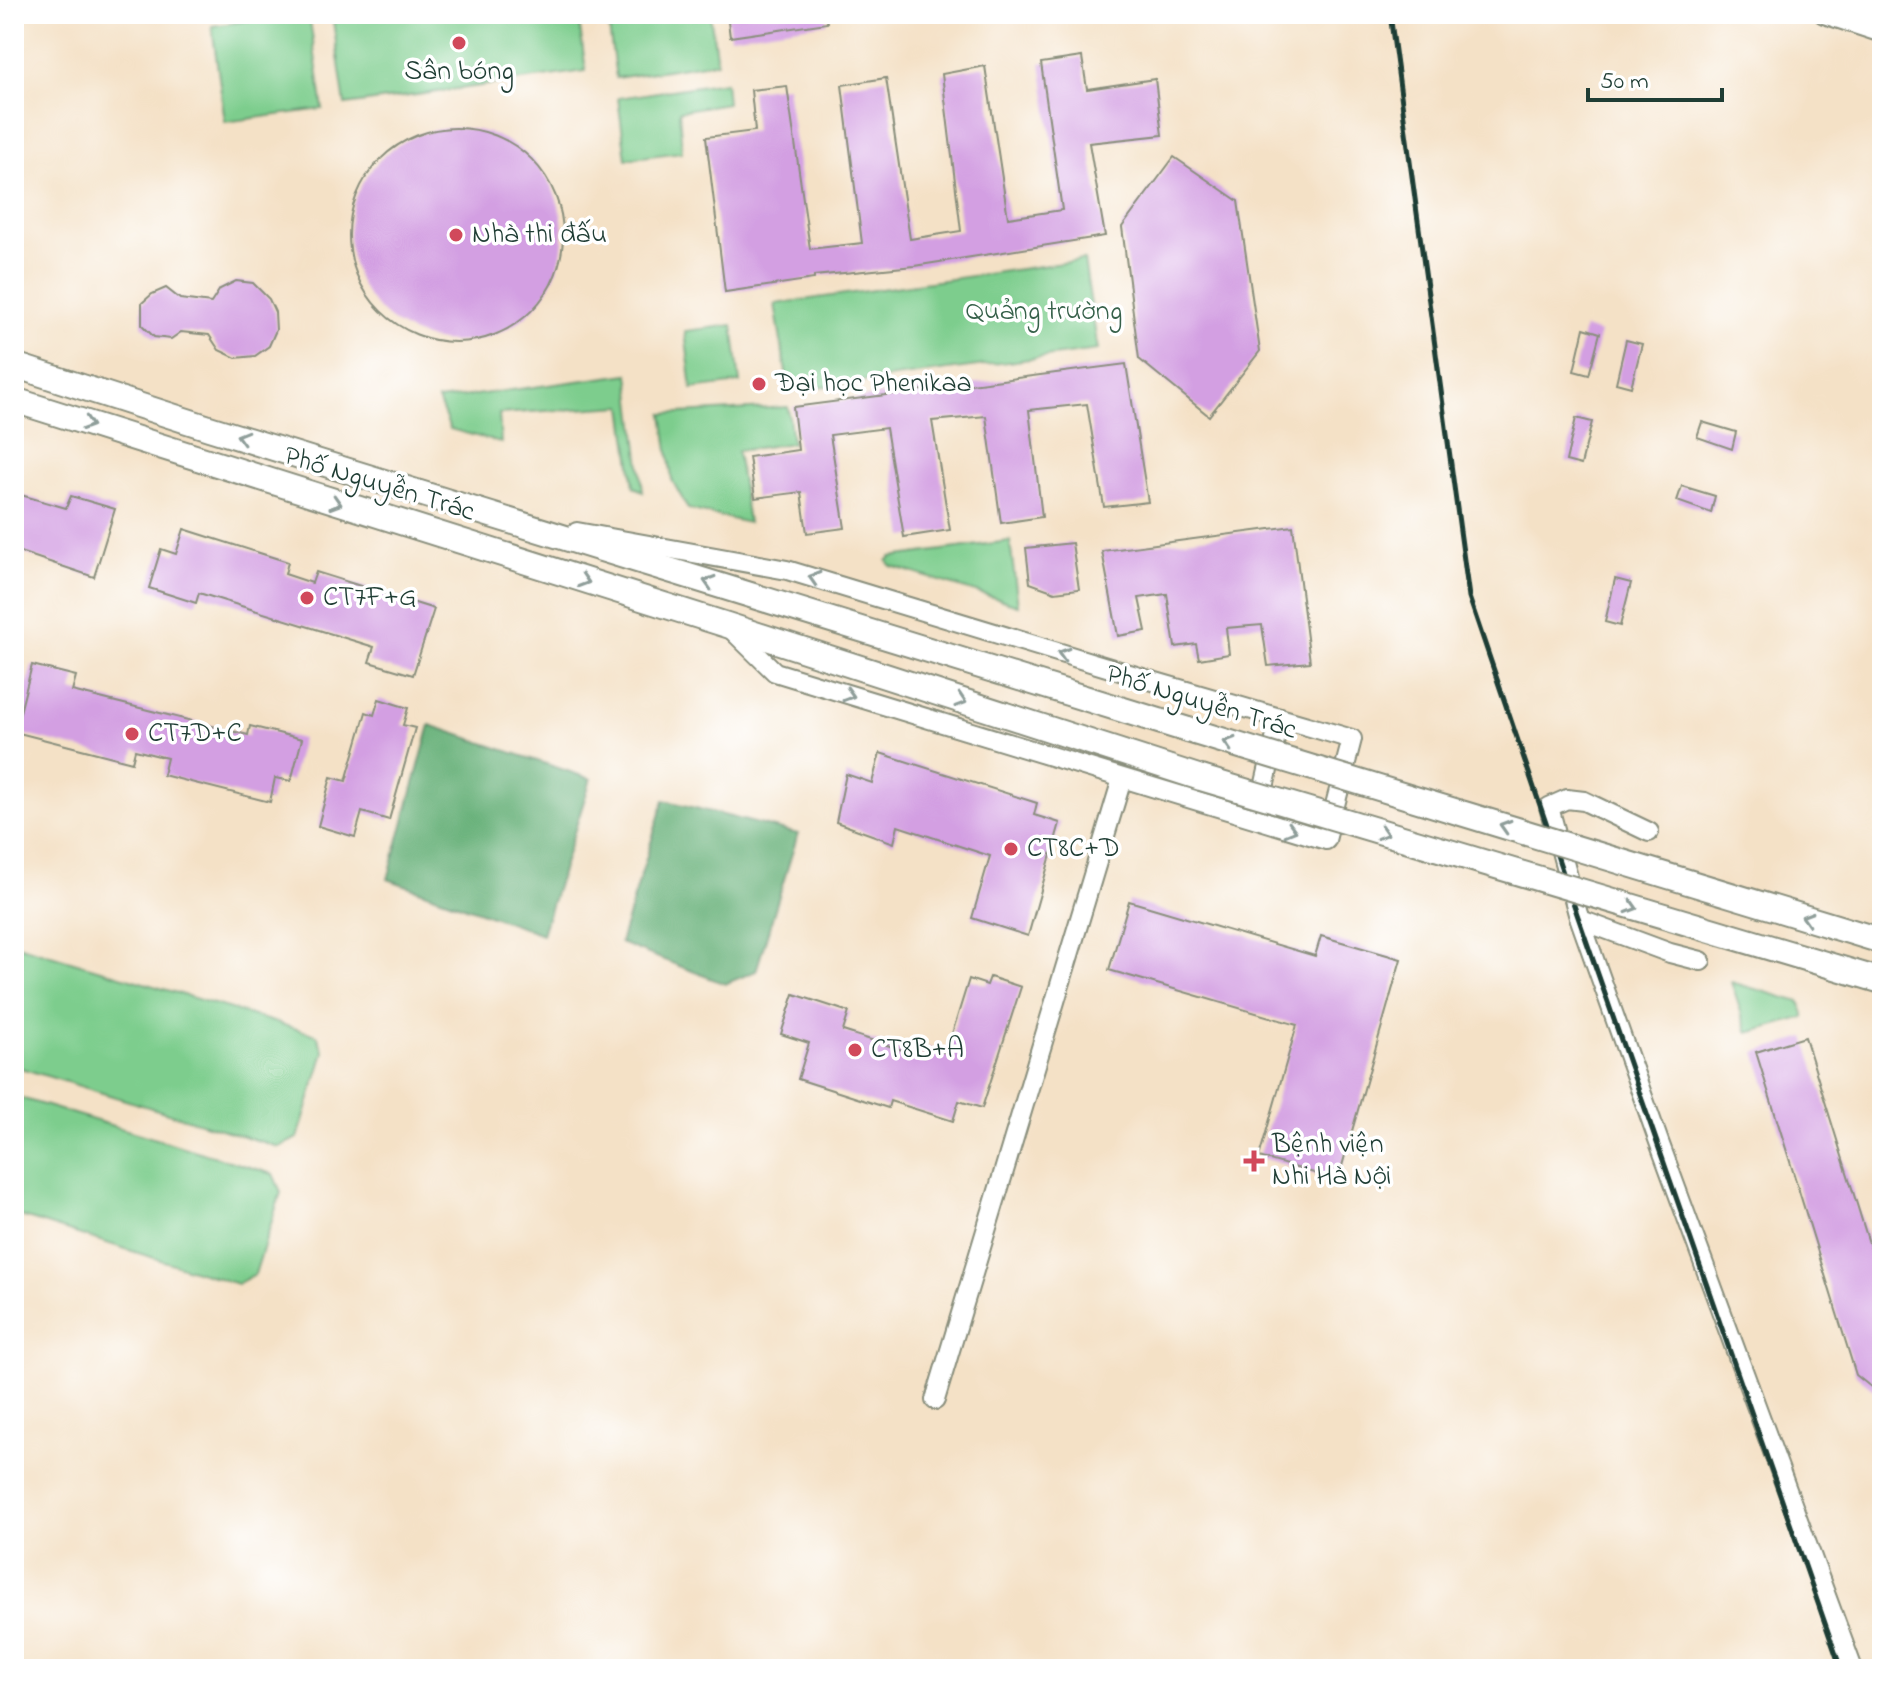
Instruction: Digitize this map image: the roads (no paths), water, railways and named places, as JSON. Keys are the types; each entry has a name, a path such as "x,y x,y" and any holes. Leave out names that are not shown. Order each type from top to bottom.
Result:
{"main road":[{"name":"Phố Nguyễn Trác","path":"14,365 503,519 1882,941"},
{"name":"Phố Nguyễn Trác","path":"14,400 1201,778 1882,981"},
{"path":"265,480 274,448"}],"street":[{"path":"1824,14 1882,33"},
{"name":"Phố Nguyễn Trác","path":"503,519 787,570 1352,739 1326,840 775,672 727,625"},
{"path":"1256,820 1280,718"},
{"path":"935,1400 1122,779"},
{"path":"1649,832 1584,801 1567,799 1549,807 1581,920 1678,1197 1853,1669"},
{"path":"1581,920 1670,953 1701,961"}],"railway":[{"path":"1390,14 1469,597 1841,1669"}],"place":[{"name":"Sân bóng","path":"459,43"},
{"name":"Nhà thi đấu","path":"456,235"},
{"name":"Đại học Phenikaa","path":"759,384"},
{"name":"CT7F+G","path":"307,598"},
{"name":"CT7D+C","path":"132,734"},
{"name":"CT8C+D","path":"1011,849"},
{"name":"CT8B+A","path":"855,1050"},
{"name":"Bệnh viện Nhi Hà Nội","path":"1254,1161"}],"park label":[{"name":"Quảng trường","path":"1044,312"}]}
